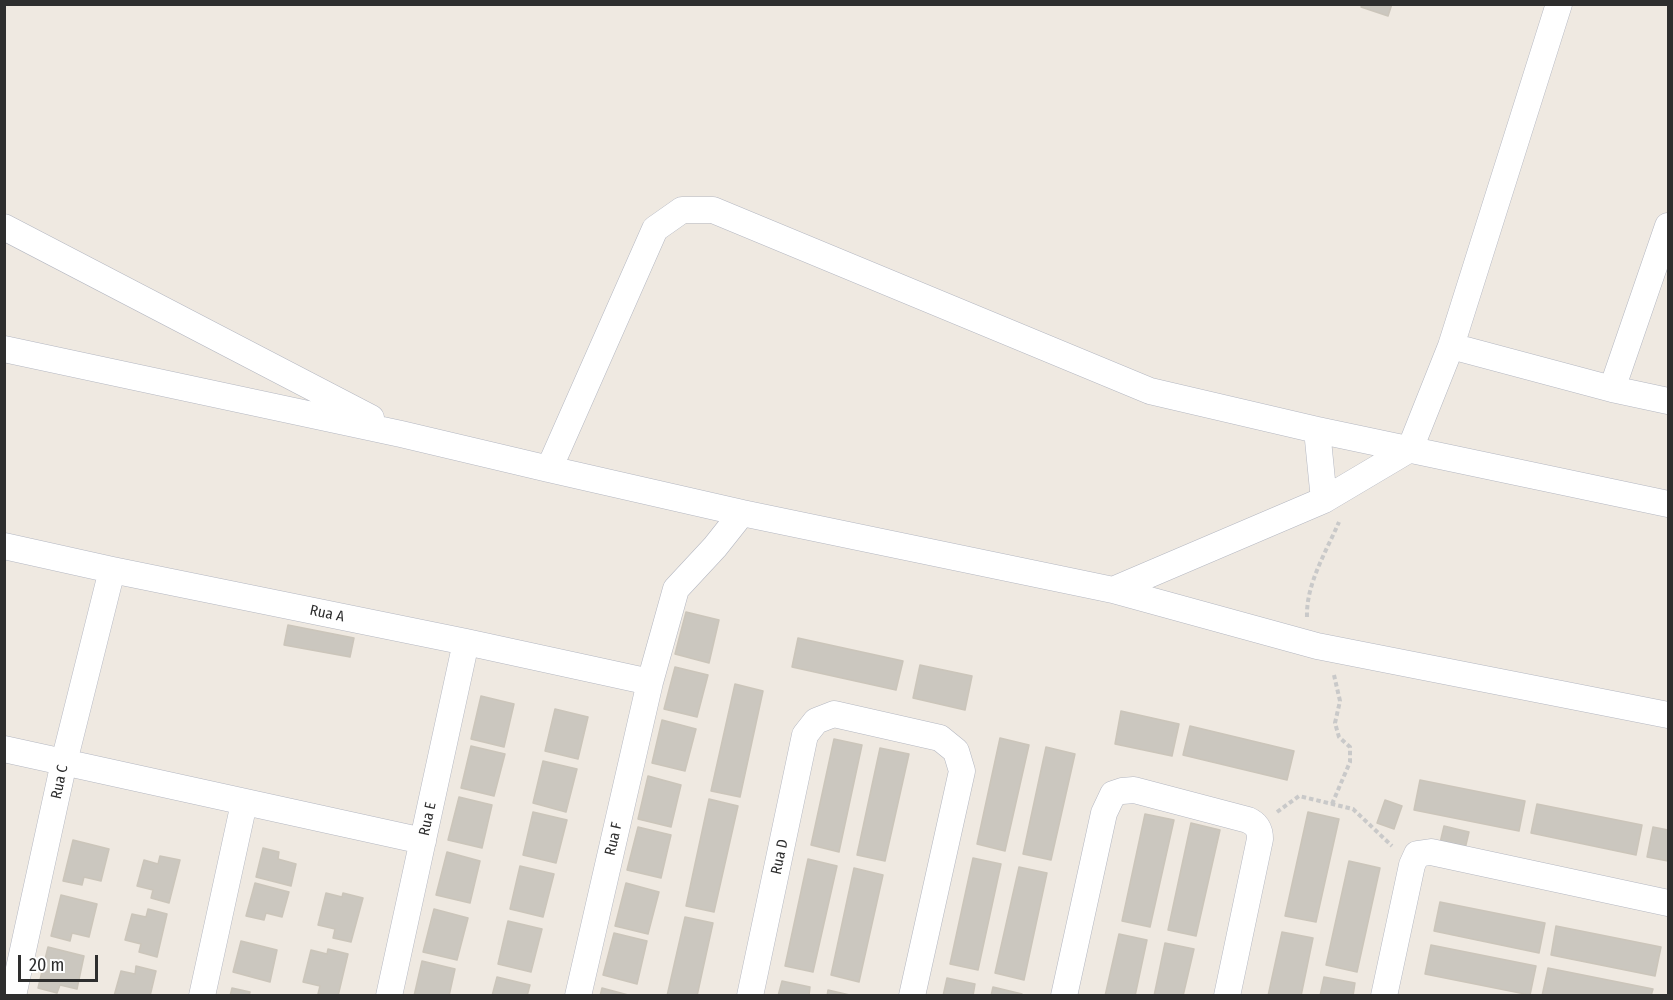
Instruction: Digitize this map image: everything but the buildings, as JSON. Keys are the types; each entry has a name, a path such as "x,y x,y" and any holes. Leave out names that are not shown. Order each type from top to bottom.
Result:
{"street":[{"path":"1113,590 1324,500 1410,449 1451,346 1559,4"},
{"path":"549,469 655,229 682,210 713,210 1150,391 1317,430 1668,504"},
{"path":"1612,389 1668,226"},
{"path":"4,227 402,434"},
{"path":"1451,346 1612,389 1668,401"},
{"path":"4,349 402,434 742,513 1113,590 1317,646 1668,715"},
{"path":"1317,430 1324,500"},
{"name":"Rua F","path":"578,996 650,682 676,589 715,547 742,513"},
{"name":"Rua A","path":"4,546 650,682"},
{"name":"Rua C","path":"13,996 64,762 112,570"},
{"name":"Rua E","path":"389,996 466,642"},
{"name":"Rua D","path":"750,996 805,735 816,721 834,714 940,738 956,751 962,771 912,996"},
{"path":"4,749 423,841"},
{"path":"1064,996 1104,813 1113,794 1134,790 1248,820 1258,827 1260,840 1227,996"},
{"path":"202,996 244,803"},
{"path":"1383,996 1412,865 1417,854 1431,852 1668,903"}],"path":[{"path":"1258,827 1299,796 1353,809 1412,865"}]}
